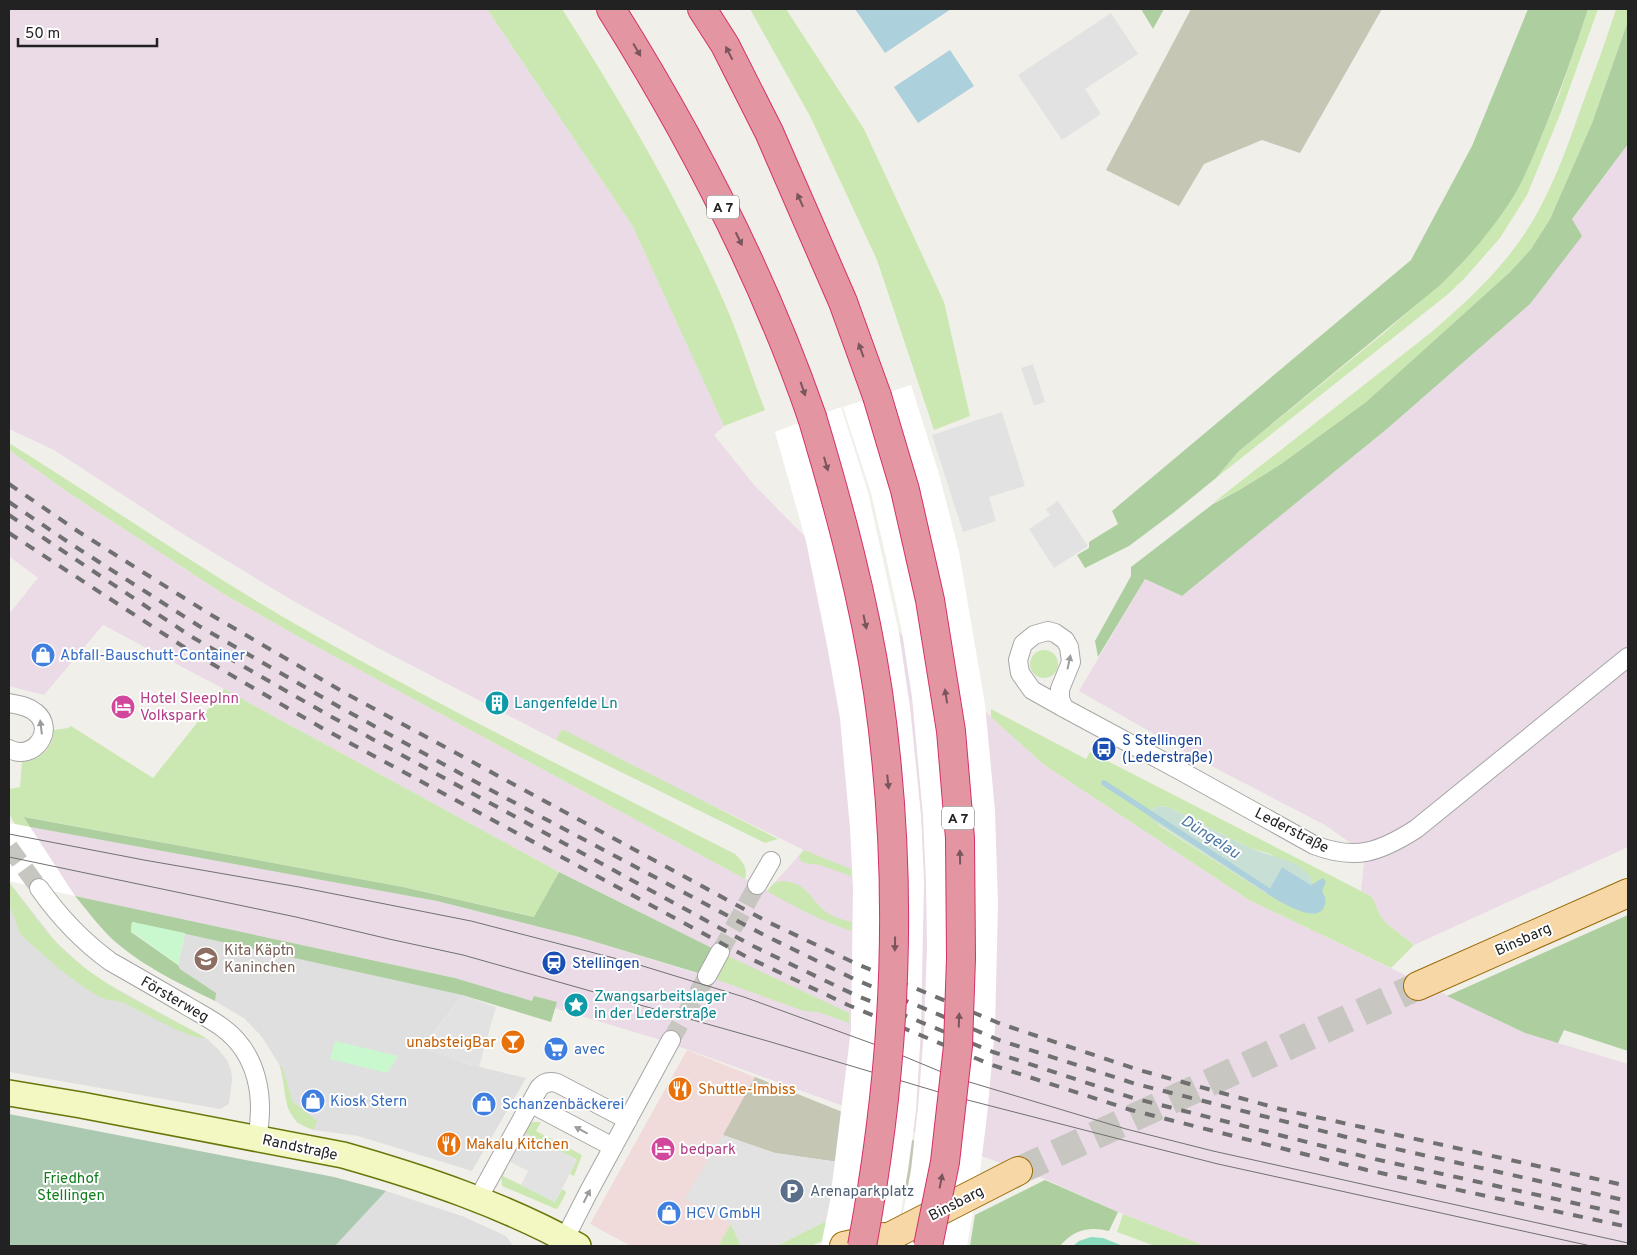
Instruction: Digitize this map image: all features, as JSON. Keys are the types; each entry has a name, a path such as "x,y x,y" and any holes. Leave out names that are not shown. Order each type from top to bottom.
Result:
{"highway":[{"name":"A 7","path":"612,9 708,177 779,326 812,417 840,511 866,625 878,692 892,818 895,921 891,1040 885,1107 862,1246"},
{"name":"A 7","path":"702,9 725,45 769,132 844,302 877,396 905,490 930,600 951,731 960,838 961,958 958,1046 945,1162 928,1246"}],"main road":[{"name":"Binsbarg","path":"1418,986 1628,893"},
{"name":"Binsbarg","path":"844,1246 886,1240 1018,1171"}],"street":[{"name":"Lederstraße","path":"1064,708 1060,699 1060,689 1071,662 1071,654 1065,640 1055,633 1048,632 1034,635 1023,644 1018,660 1020,674 1032,690 1064,708 1314,845 1329,850 1356,854 1384,848 1416,829 1628,657"},
{"path":"9,703 33,711 41,719 43,727 42,738 31,750 18,752 9,749"},
{"path":"757,885 771,860"},
{"name":"Försterweg","path":"39,888 56,912 95,951 216,1023 236,1039 248,1057 258,1083 261,1114 258,1138"},
{"path":"707,976 720,952"},
{"path":"569,1245 613,1147 671,1040"},
{"path":"478,1200 530,1103 541,1086 547,1082 554,1082 628,1120"},
{"name":"Randstraße","path":"9,1093 343,1155 383,1166 478,1200 569,1245"},
{"path":"530,1103 613,1147"}],"shaded area":[{"path":"9,9 487,9 633,227 724,426 714,435 755,486 908,641 1043,764 1249,900 1525,1033 1628,1064 1628,1246 1202,1246 1118,1212 1045,1179 664,1041 455,978 75,896 30,827 437,901 579,937 715,979 728,956 559,872 103,625 44,695 9,686 9,614 38,578 9,556 9,450 69,493 222,593 308,642 767,891 804,850 615,758 562,730 556,740 378,648 290,599 183,534 54,450 9,429"},
{"path":"1191,9 1382,9 1300,153 1262,140 1204,164 1179,206 1106,170"},
{"path":"1111,13 1138,54 1085,89 1101,114 1062,140 1018,75"},
{"path":"1628,144 1628,847 1414,945 1386,923 1372,897 1361,891 1365,853 1325,825 1196,758 1079,691 1145,579 1182,596 1388,428 1530,304 1572,219"},
{"path":"1033,364 1045,402 1034,406 1021,368"},
{"path":"1002,412 1025,486 989,497 996,521 963,532 932,435"},
{"path":"1058,501 1088,546 1054,568 1029,529 1050,515 1046,509"},
{"path":"1159,806 1168,807 1255,850 1291,862 1307,872 1312,879 1311,885 1282,867 1267,894 1149,818 1153,809"},
{"path":"9,882 56,942 88,971 206,1038 218,1049 227,1060 231,1070 232,1079 229,1104 220,1109 9,1072"},
{"path":"185,933 462,995 423,1048 468,1064 526,1078 472,1171 358,1136 314,1130 297,1123 288,1108 280,1066 262,1037 245,1019 215,1001 215,993 180,969 178,965"},
{"path":"462,995 496,1007 479,1067 423,1049"},
{"path":"687,1050 755,1077 723,1135 775,1153 718,1246 631,1246 590,1224"},
{"path":"755,1077 977,1166 828,1220 838,1162 775,1153 723,1135"},
{"path":"525,1133 577,1160 555,1202 521,1185 528,1171 510,1162"},
{"name":"Arenaparkplatz","path":"723,1135 775,1153 838,1162 828,1220 776,1246 741,1246 731,1224 685,1199"},
{"path":"386,1191 462,1216 506,1236 513,1246 335,1246"}],"green space":[{"path":"487,9 562,9 609,84 653,160 694,238 731,318 765,410 724,426 633,227"},
{"path":"750,9 786,9 864,129 944,302 970,416 934,430 877,260 810,116"},
{"path":"1141,9 1164,9 1153,29"},
{"path":"1528,9 1588,9 1548,121 1527,170 1510,202 1486,235 1459,267 1439,286 1238,452 1216,478 1129,546 1085,568 1077,555 1089,548 1089,542 1118,524 1112,511 1411,260 1472,146"},
{"path":"1588,9 1598,9 1561,112 1527,195 1500,238 1463,280 1447,295 1216,478 1238,452 1384,333 1456,270 1477,245 1510,202 1522,180 1559,95"},
{"path":"1616,9 1628,9 1628,21 1592,123 1550,219 1531,249 1510,272 1366,402 1281,464 1241,489 1213,503 1429,334 1478,290 1501,265 1531,224 1556,174 1570,140"},
{"path":"1628,21 1628,144 1572,219 1582,236 1530,304 1388,428 1182,596 1145,579 1098,657 1095,641 1131,576 1131,567 1213,504 1281,464 1366,402 1510,272 1531,249 1550,219 1592,123"},
{"path":"9,443 196,564 311,633 468,718 735,854 744,865 745,879 308,642 222,593 69,493 9,450"},
{"path":"1044,650 1054,654 1058,664 1054,674 1044,678 1034,674 1030,664 1034,654"},
{"path":"224,689 559,872 535,917 403,887 25,817 30,827 15,824 9,814 9,789 20,787 22,762 35,759 45,752 51,742 54,730 71,726 153,778"},
{"path":"991,709 1086,759 1090,752 1361,891 1372,897 1386,923 1414,945 1391,968 1249,900 1043,764 991,717","holes":["1159,806 1168,807 1250,848 1270,854 1312,879 1300,911 1267,894 1160,826 1149,815 1153,809"]},
{"path":"562,729 778,839 765,843 556,740"},
{"path":"24,817 403,887 534,917 559,872 712,948 698,973 579,937 437,901 30,827"},
{"path":"804,850 851,869 851,876 820,865 804,863 800,860 799,856"},
{"path":"781,881 797,884 826,912 852,922 851,931 787,903 767,891 774,883"},
{"path":"9,882 53,938 84,967 117,990 206,1038 190,1035 126,1004 100,997 89,991 50,961 22,936 18,930 9,906"},
{"path":"75,896 455,978 532,1001 534,996 557,1002 551,1022 462,995 132,922 131,932 216,993 215,1001 147,965 122,947 96,922"},
{"path":"1628,915 1628,1051 1564,1030 1558,1043 1525,1033 1447,996"},
{"path":"132,922 185,933 178,965 131,931"},
{"path":"728,956 849,1013 849,1023 818,1012 804,1011 715,979"},
{"path":"335,1041 398,1056 387,1073 330,1059"},
{"path":"280,1066 282,1066 293,1102 317,1121 314,1130 303,1126 290,1113"},
{"name":"Friedhof Stellingen","path":"9,1114 334,1177 386,1191 335,1246 9,1246"},
{"path":"541,1122 536,1131 582,1155 574,1176 570,1174 576,1159 524,1134 520,1142 518,1141 529,1124"},
{"path":"507,1164 503,1176 555,1202 562,1189 565,1191 566,1193 558,1208 556,1209 502,1186 501,1175"},
{"path":"1045,1180 1118,1212 1109,1231 1088,1229 1070,1236 1060,1246 970,1246 975,1215"},
{"path":"1123,1214 1202,1246 1155,1246 1117,1232"},
{"path":"828,1220 827,1239 811,1246 776,1246"},
{"path":"731,1224 741,1246 718,1246"},
{"path":"1091,1237 1103,1238 1123,1246 1073,1246 1079,1241"}],"water":[{"path":"855,9 951,9 885,53"},
{"path":"950,50 974,86 918,123 894,87"},
{"path":"1282,867 1311,885 1323,878 1326,882 1322,891 1325,903 1320,912 1314,914 1297,910 1267,894"}],"pier":[{"path":"911,385 939,474 959,552 985,704 995,811 998,904 995,1028 979,1179 967,1246 897,1246 911,1170 924,1031 927,947 923,816 912,697 902,632 871,493 843,407"},
{"path":"841,407 868,492 899,633 910,707 921,815 924,882 921,1029 916,1111 895,1246 821,1246 830,1201 851,1029 853,889 850,828 840,718 827,645 806,541 775,432"},
{"path":"9,823 30,827 75,896 9,881"}],"waterway":[{"name":"Düngelau","path":"1104,783 1269,891 1274,892"}],"tunnel":[{"path":"9,847 39,888"},
{"path":"720,952 757,885"},
{"path":"671,1040 707,976"},
{"path":"1018,1171 1418,986"}],"tram line":[{"path":"9,834 299,887 471,921 633,963 744,997 879,1046 956,1078 1126,1129 1213,1151 1628,1243"},
{"path":"9,857 296,917 463,955 771,1042 952,1096 1218,1164 1591,1246"}],"railway":[{"path":"9,484 79,532 208,613 345,693 770,923 857,964 1001,1024 1139,1070 1280,1109 1628,1186"},
{"path":"9,502 199,626 336,705 485,787 764,935 854,979 999,1040 1136,1084 1374,1144 1628,1201"},
{"path":"9,515 192,637 330,716 753,946 853,994 993,1052 1133,1098 1370,1158 1628,1215"},
{"path":"9,533 190,651 322,728 747,957 848,1005 992,1065 1131,1110 1367,1170 1628,1227"}],"place":[{"name":"Abfall-Bauschutt-Container","path":"43,655"},
{"name":"Langenfelde Ln","path":"497,703"},
{"name":"Hotel SleepInn Volkspark","path":"123,707"},
{"name":"S Stellingen (Lederstraße)","path":"1104,749"},
{"name":"Kita Käptn Kaninchen","path":"206,959"},
{"name":"Stellingen","path":"554,963"},
{"name":"Zwangsarbeitslager in der Lederstraße","path":"576,1005"},
{"name":"unabsteigBar","path":"513,1042"},
{"name":"avec","path":"556,1049"},
{"name":"Shuttle-Imbiss","path":"680,1089"},
{"name":"Kiosk Stern","path":"313,1101"},
{"name":"Schanzenbäckerei","path":"484,1104"},
{"name":"Makalu Kitchen","path":"449,1144"},
{"name":"bedpark","path":"663,1149"},
{"name":"Arenaparkplatz","path":"792,1191"},
{"name":"HCV GmbH","path":"669,1213"}]}
